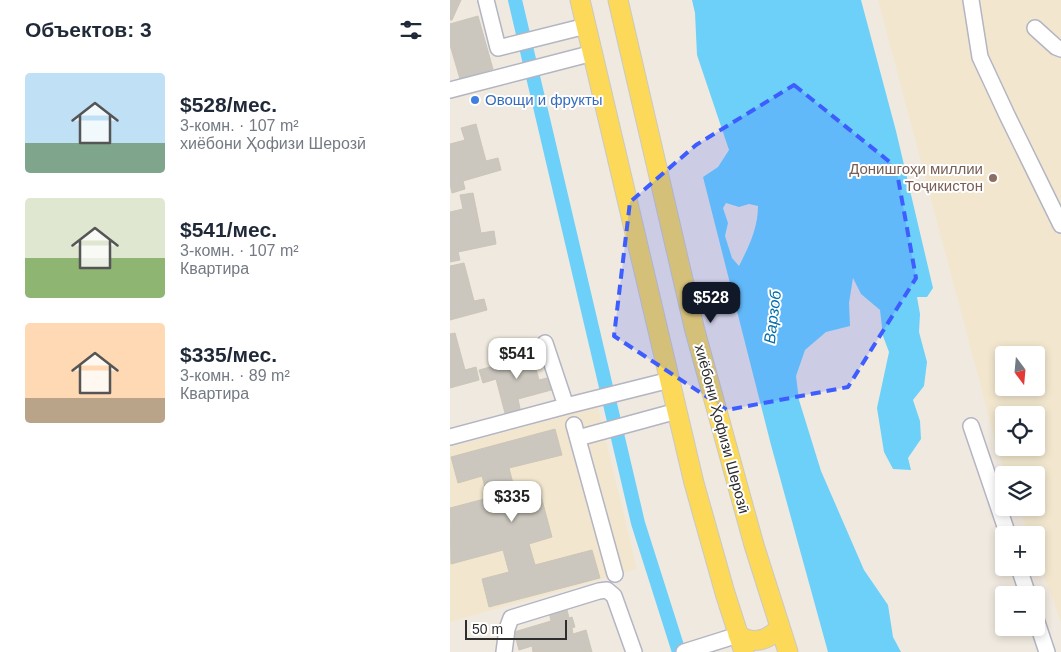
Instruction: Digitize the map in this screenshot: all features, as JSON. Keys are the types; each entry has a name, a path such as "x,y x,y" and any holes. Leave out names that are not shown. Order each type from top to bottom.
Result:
{"main road":[{"path":"580,0 699,500 741,643 770,637 780,627"},
{"name":"хиёбони Ҳофизи Шерозӣ","path":"618,0 695,331 752,536 788,652"}],"street":[{"path":"486,0 498,48 586,26"},
{"path":"971,0 980,57 1061,225"},
{"path":"1035,28 1056,47 1061,48"},
{"path":"450,90 592,53"},
{"path":"545,343 566,406"},
{"path":"450,437 670,380"},
{"path":"616,574 576,431 606,430 677,411"},
{"path":"971,426 1005,526"},
{"path":"504,652 507,629 512,618 607,590 614,596 634,652"},
{"path":"1042,636 1048,652"},
{"path":"684,652 700,647 741,643"}],"highlighted area":[{"path":"794,85 896,167 916,278 848,387 727,410 614,336 630,202 696,145"}],"shaded area":[{"name":"Донишгоҳи миллии Тоҷикистон","path":"878,0 1061,0 1061,622 1044,576 1045,526 1026,526 1022,516 1045,516 1045,466 1003,466 999,456 1045,456 1045,406 995,406 995,440"},
{"path":"598,407 637,569 450,622 450,447"}],"water":[{"name":"Варзоб","path":"692,0 861,0 896,131 933,288 927,297 917,297 920,314 919,332 927,362 924,386 913,400 920,421 921,439 908,458 911,470 893,469 884,452 877,408 889,352 883,336 880,310 861,294 853,278 849,303 850,326 826,332 805,350 796,376 799,400 821,471 864,570 888,605 893,637 901,652 828,652 771,445 703,177 718,167 729,150 697,55 695,13","holes":["726,203 739,207 749,204 758,206 755,229 739,266 732,258 725,236 728,223 723,208"]}],"building":[{"path":"450,0 461,0 452,20 450,20"},
{"path":"478,16 493,69 460,79 450,45 450,24"},
{"path":"476,124 486,161 498,158 501,170 463,181 465,189 452,193 450,184 450,144 465,140 461,128"},
{"path":"473,193 481,233 494,231 496,244 458,252 460,260 450,262 450,212 463,209 460,195"},
{"path":"464,263 474,301 484,299 487,310 450,320 450,266"},
{"path":"455,333 465,370 476,367 479,380 450,388 450,334"},
{"path":"529,343 539,380 551,377 555,389 518,399 521,413 506,417 496,379 483,383 479,370 519,359 516,346"},
{"path":"555,429 562,455 509,468 515,491 538,485 552,537 529,544 535,565 592,550 600,578 489,607 482,579 509,572 503,550 451,564 450,508 488,498 482,476 458,483 451,457"},
{"path":"566,606 569,618 572,617 575,627 572,628 573,634 586,630 592,652 533,652 532,646 519,650 514,632 551,621 549,611"}],"waterway":[{"path":"515,0 638,523 679,652"}],"place":[{"name":"Овощи и фрукты","path":"475,100"},
{"name":"Донишгоҳи миллии Тоҷикистон","path":"993,178"}]}
